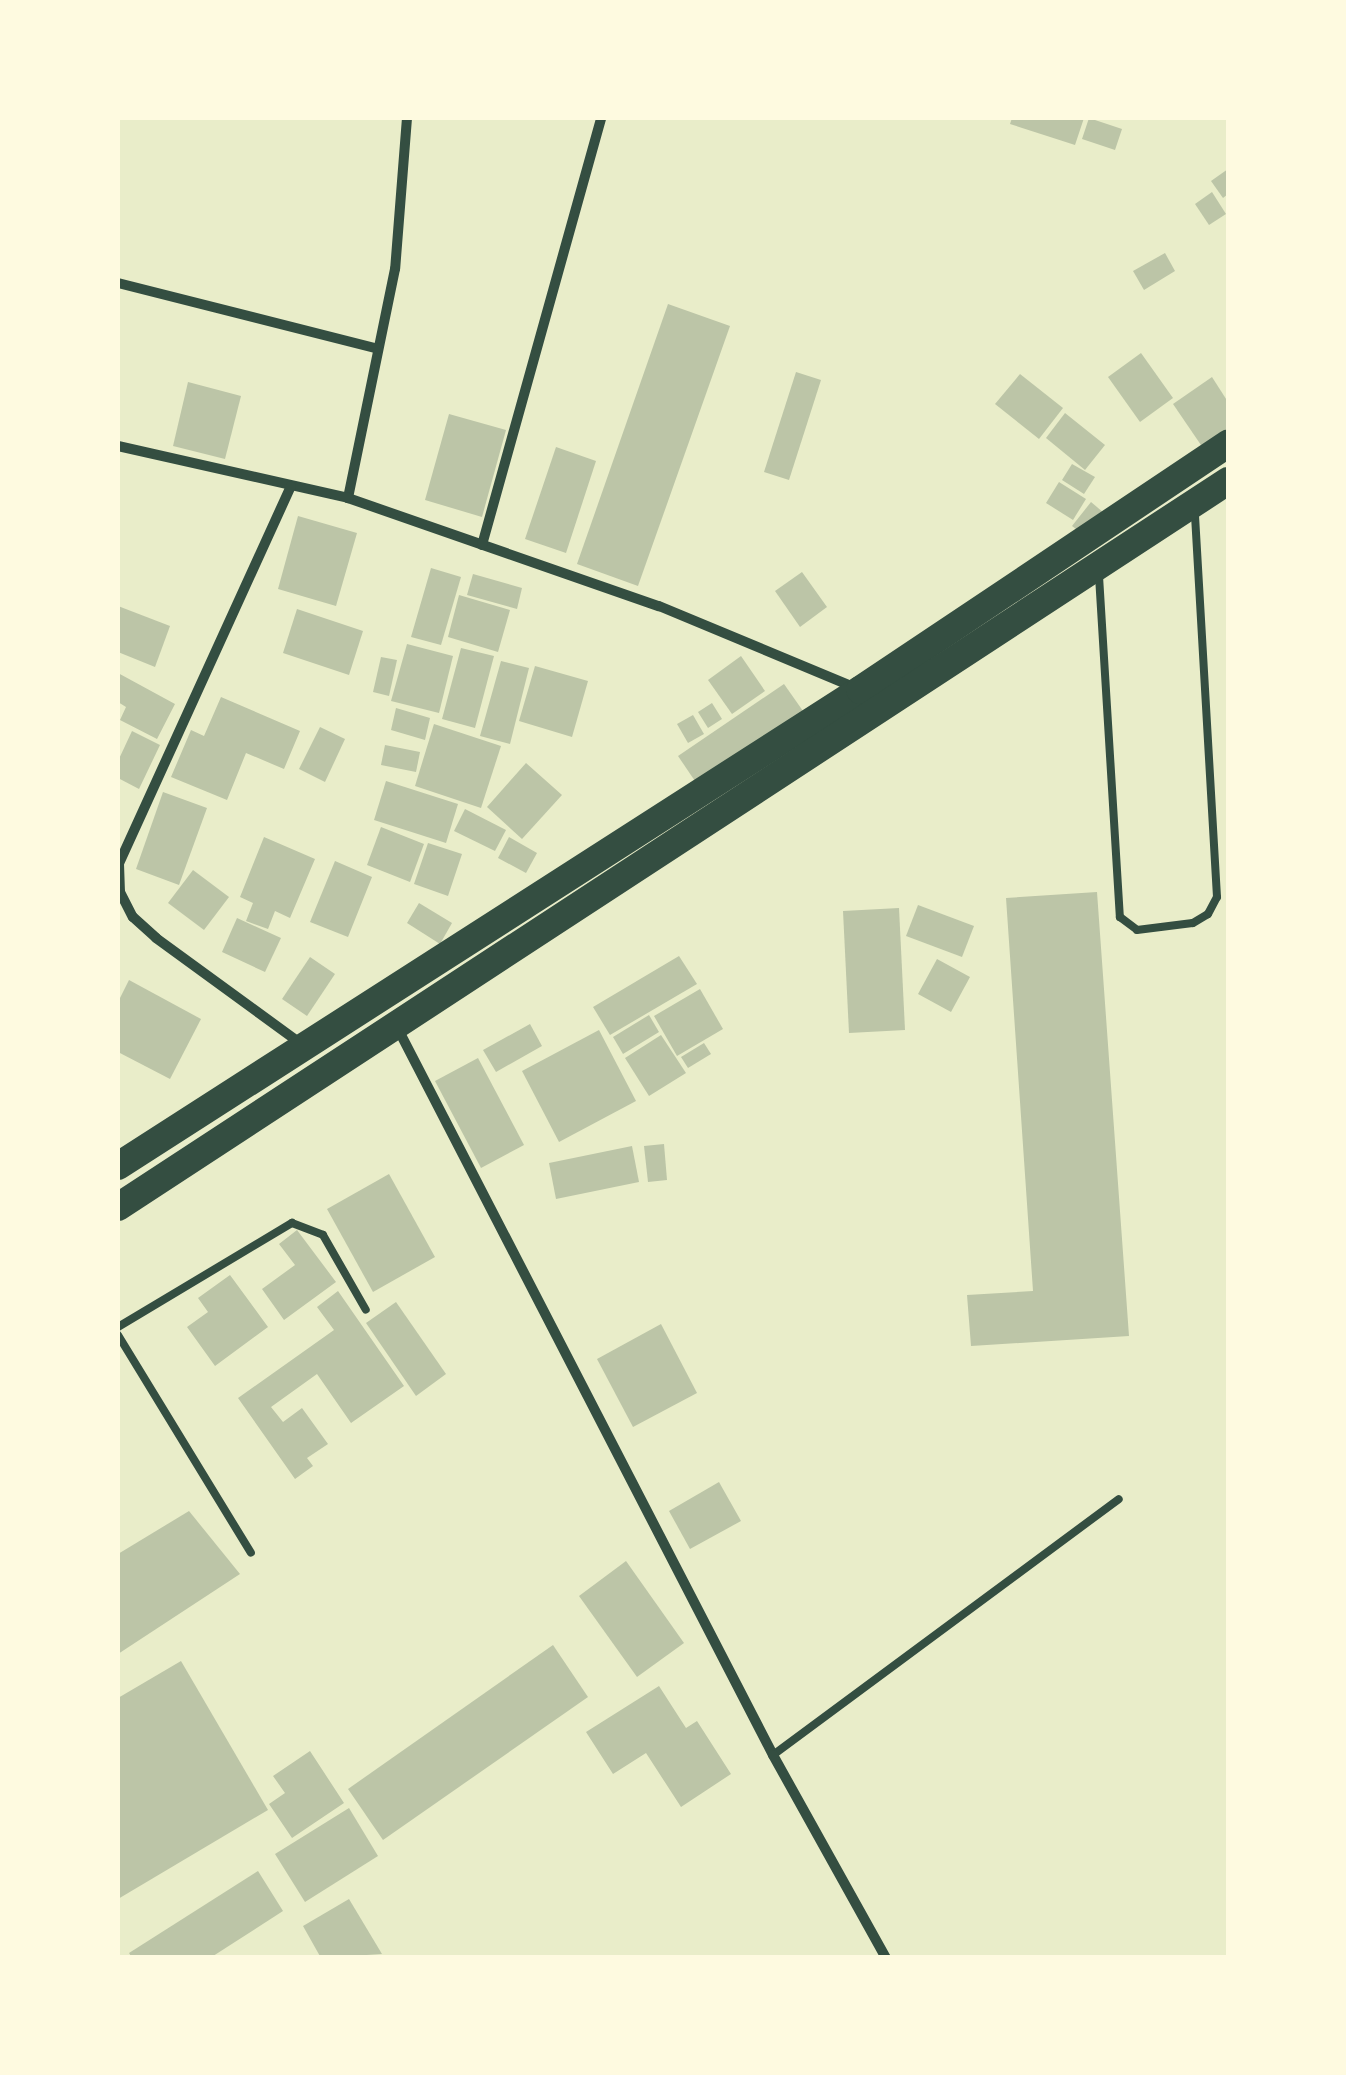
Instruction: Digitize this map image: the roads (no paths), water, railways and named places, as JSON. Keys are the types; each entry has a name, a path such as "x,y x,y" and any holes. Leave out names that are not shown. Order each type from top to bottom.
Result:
{"highway":[{"path":"118,1166 860,690 1220,450 1228,480 1194,504 118,1207"}],"street":[{"path":"348,498 394,268 406,118"},
{"path":"482,545 601,118"},
{"path":"118,284 378,349"},
{"path":"118,446 348,498 659,606 860,690"},
{"path":"292,486 119,864 120,892 132,917 304,1046"},
{"path":"396,1027 774,1755 886,1958"}],"lane":[{"path":"1099,565 1120,917 1137,930 1193,923 1208,914 1217,897 1194,504"},
{"path":"118,1327 292,1222 323,1234 366,1310"},
{"path":"118,1336 251,1553"},
{"path":"774,1755 1120,1500"}]}
